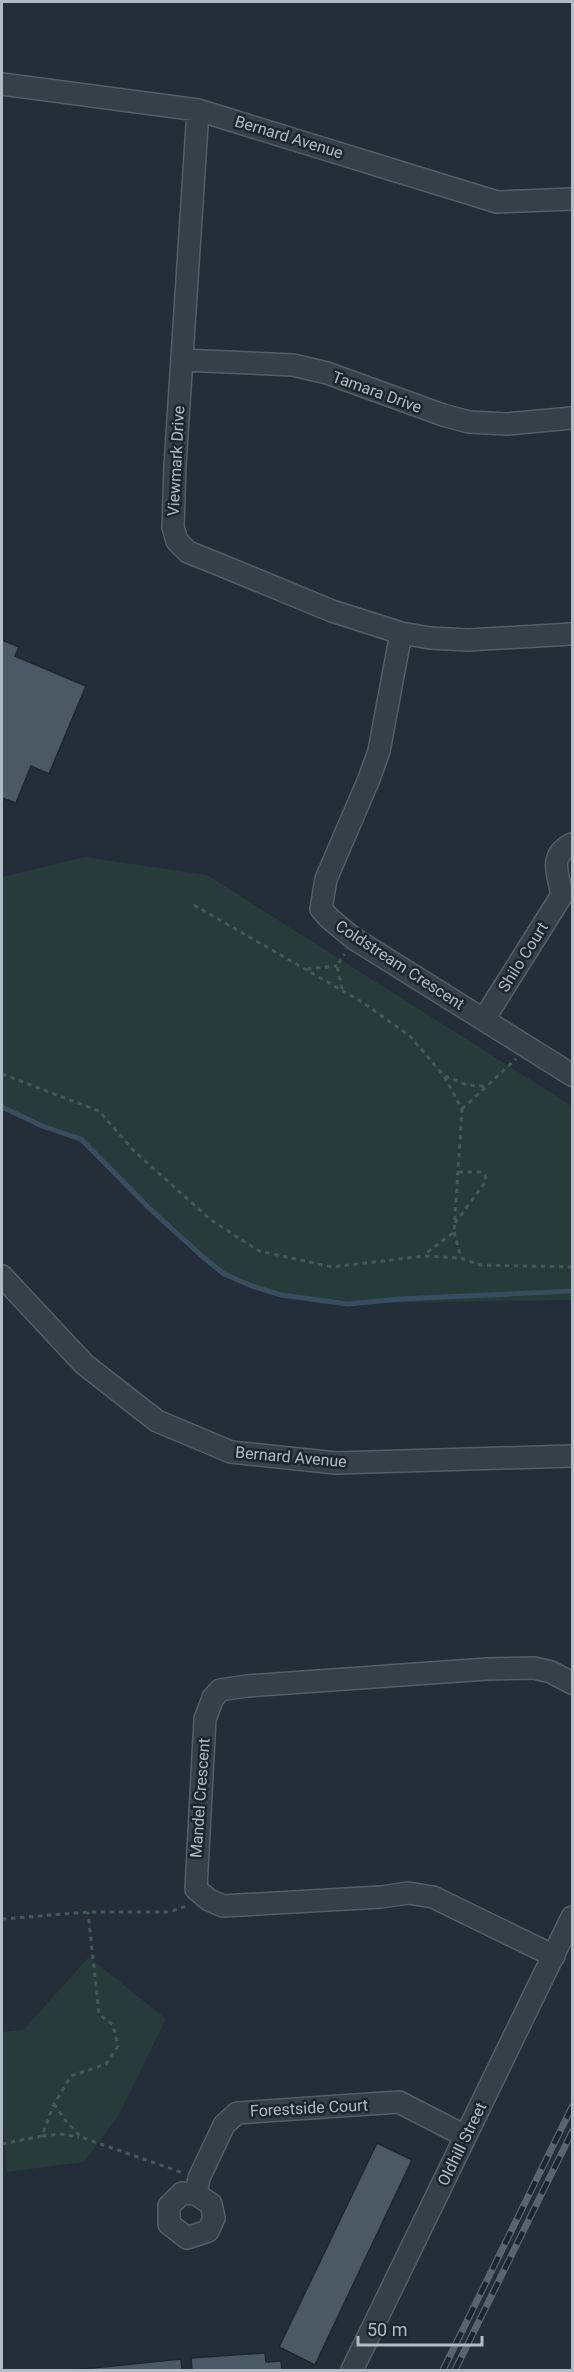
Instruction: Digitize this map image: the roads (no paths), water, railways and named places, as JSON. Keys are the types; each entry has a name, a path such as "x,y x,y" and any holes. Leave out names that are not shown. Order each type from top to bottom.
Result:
{"street":[{"name":"Bernard Avenue","path":"2,84 198,110 497,202 573,199"},
{"name":"Viewmark Drive","path":"198,110 173,527 177,541 188,552 332,611 401,633 430,638 468,640 573,634"},
{"name":"Tamara Drive","path":"182,360 293,365 327,373 443,415 469,422 507,424 573,418"},
{"name":"Coldstream Crescent","path":"401,633 379,751 326,879 321,909 353,938 573,1075"},
{"name":"Shilo Court","path":"484,1019 567,894 556,861 562,849 573,844"},
{"name":"Bernard Avenue","path":"2,1276 84,1364 157,1421 231,1452 336,1463 573,1456"},
{"name":"Mandel Crescent","path":"554,1956 433,1897 408,1893 381,1897 222,1906 209,1900 196,1889 205,1719 213,1698 220,1690 464,1671 534,1668 551,1672 573,1683"},
{"name":"Oldhill Street","path":"352,2370 573,1917"},
{"name":"Forestside Court","path":"197,2186 224,2125 237,2113 399,2102 465,2136"}],"waterway":[{"path":"2,1107 42,1126 81,1139 149,1208 203,1257 224,1274 252,1286 281,1295 348,1304 400,1299 572,1291"}],"railway":[{"path":"443,2370 572,2107"},
{"path":"455,2370 572,2132"}]}
